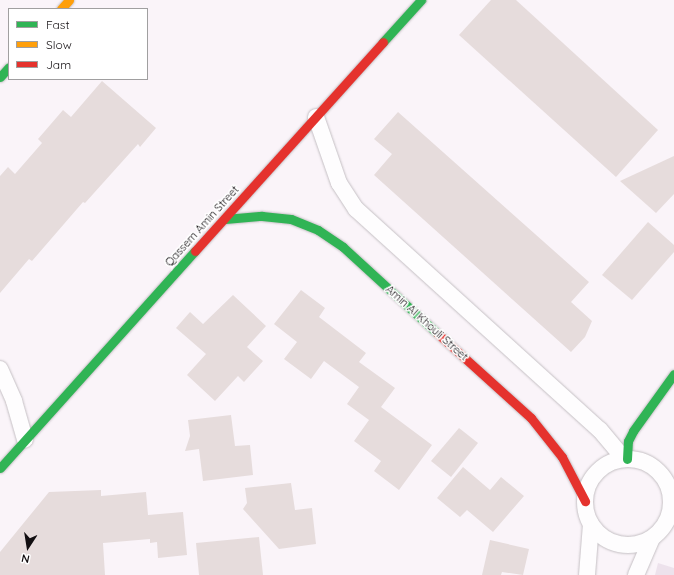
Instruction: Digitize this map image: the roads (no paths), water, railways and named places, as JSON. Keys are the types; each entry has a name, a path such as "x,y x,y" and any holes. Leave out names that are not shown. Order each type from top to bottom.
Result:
{"main road":[{"path":"62,8 69,0"},
{"name":"Qassem Amin Street","path":"0,468 25,438 225,219 421,0"},
{"path":"0,77 8,68"},
{"name":"Amin Al Khouli Street","path":"225,219 262,216 291,219 318,230 343,247 531,418 562,457 585,501"},
{"path":"625,459 628,441 633,430 674,374"}],"street":[{"path":"316,117 339,183 356,209 600,430 625,459"},
{"path":"0,369 14,402 25,438"},
{"path":"588,575 591,524 585,501 590,481 596,472 604,466 625,459 645,462 669,480 671,503 669,526 652,538 643,542 623,545 605,538 591,524"},
{"path":"636,575 652,538"}]}
